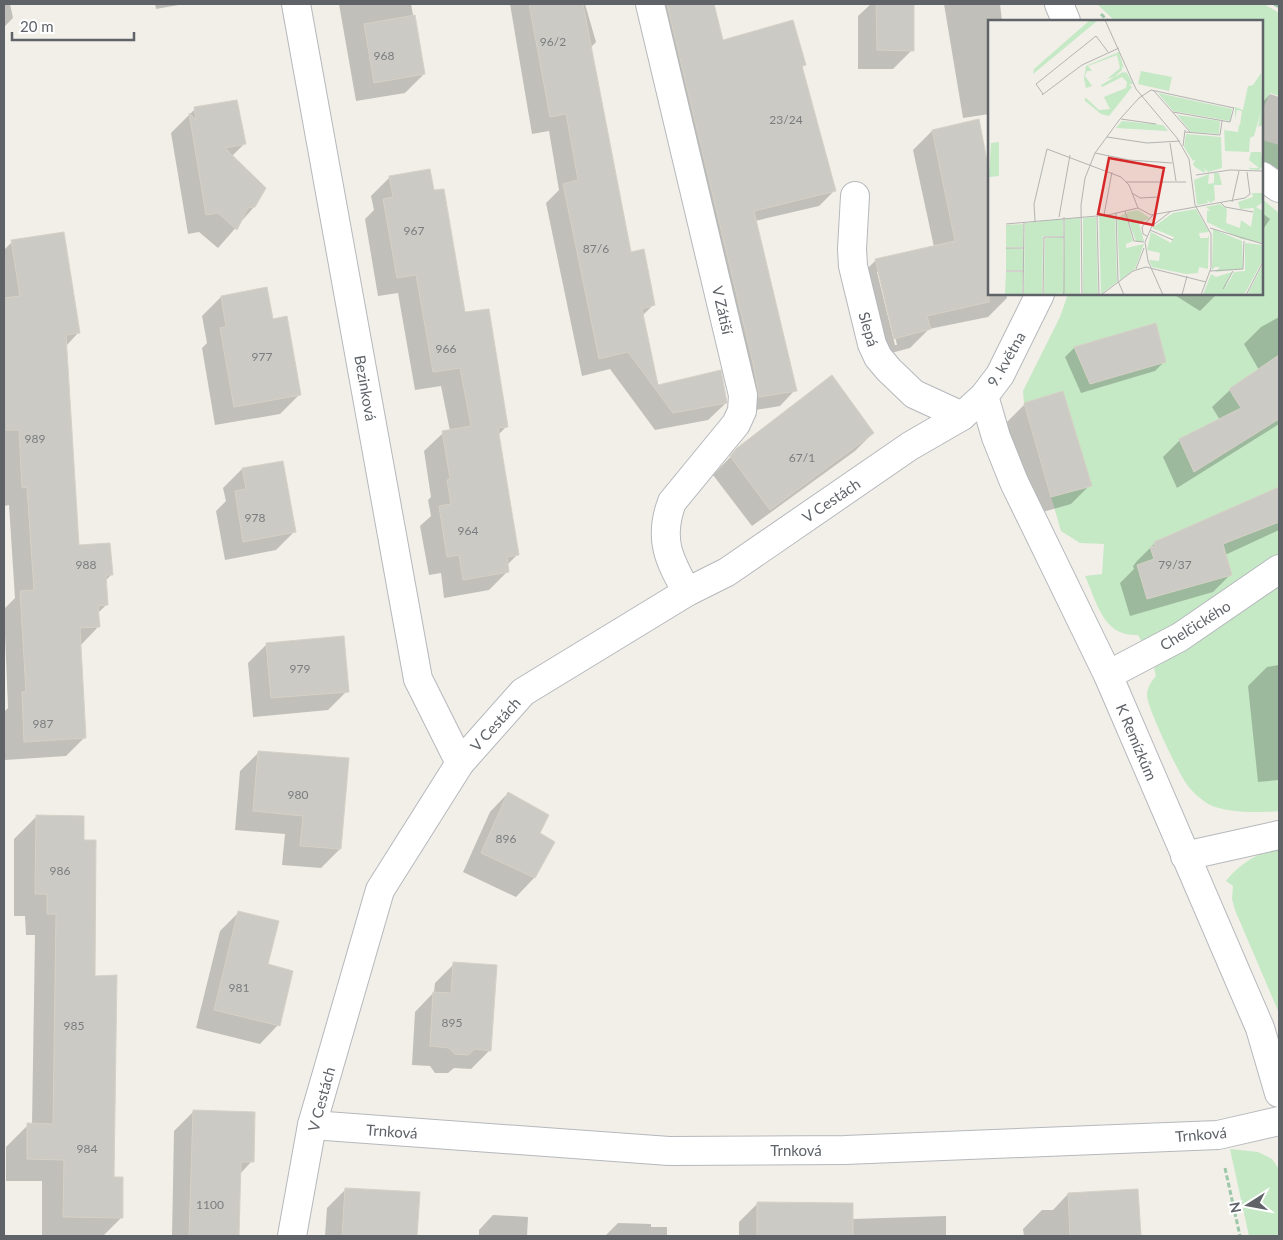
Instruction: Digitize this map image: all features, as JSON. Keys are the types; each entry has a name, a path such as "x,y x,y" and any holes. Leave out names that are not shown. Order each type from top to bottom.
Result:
{"street":[{"name":"Bezinková","path":"296,4 418,679 460,764"},
{"name":"V Zátiší","path":"650,4 743,396 742,411 736,424 672,502 666,518 665,538 668,553 687,592"},
{"path":"1059,4 1066,20"},
{"path":"1263,177 1279,188"},
{"name":"Slepá","path":"855,196 853,266 872,344 878,358 914,394 962,416"},
{"name":"9. května","path":"962,416 984,396 1000,375 1040,295"},
{"name":"K Remízkům","path":"984,396 996,437 1014,482 1108,675 1260,1028 1279,1093"},
{"name":"V Cestách","path":"292,1236 312,1125 380,890 460,764 523,692 687,592 727,572 910,446 962,416"},
{"name":"Chelčického","path":"1108,675 1180,637 1279,568"},
{"path":"1185,856 1279,835"},
{"name":"Trnková","path":"312,1125 669,1151 845,1150 1218,1135 1279,1121"}],"path":[{"path":"1274,4 1279,7"},
{"path":"1218,1135 1240,1236"}],"green space":[{"path":"1097,4 1264,4 1279,13 1279,96 1270,93 1263,109 1263,20 1114,20"},
{"path":"1263,140 1279,145 1279,172 1263,163"},
{"path":"1263,200 1279,213 1279,557 1202,611 1142,642 1138,635 1126,634 1109,624 1098,607 1085,576 1102,574 1104,544 1080,543 1061,531 1024,403 1023,391 1060,317 1068,295 1263,295"},
{"path":"1279,582 1279,811 1243,812 1215,807 1198,796 1184,780 1152,713 1147,696 1151,683 1156,676 1154,668 1213,631"},
{"path":"1279,847 1279,1013 1235,910 1232,899 1233,886 1226,881 1237,869 1250,860 1264,852"},
{"path":"1230,1149 1258,1152 1272,1159 1279,1169 1279,1236 1249,1236"}],"building":[{"path":"529,4 583,4 631,252 644,249 655,305 642,309 658,385 721,370 727,403 673,413 628,352 599,359 563,184 578,180 566,114 550,117"},
{"path":"667,4 714,4 723,40 793,20 806,65 802,66 836,191 754,211 797,391 759,397 753,363"},
{"path":"876,4 914,4 914,51 877,50"},
{"path":"415,15 425,74 374,83 364,24"},
{"path":"237,100 246,144 225,148 266,188 255,207 248,208 237,230 218,213 206,215 189,113 196,120 194,107"},
{"path":"979,119 988,166 989,302 927,316 931,329 894,339 875,259 955,241 932,130"},
{"path":"430,169 434,190 444,189 465,312 489,309 508,427 498,428 519,555 507,557 509,572 463,580 459,555 447,557 439,506 451,504 447,480 450,479 442,431 471,426 460,368 433,372 416,275 397,278 383,199 393,197 389,176"},
{"path":"64,232 80,333 66,335 79,545 110,543 113,575 106,575 108,605 98,606 100,627 80,628 86,738 24,742 22,692 26,692 20,591 34,590 27,487 22,488 19,430 4,430 4,298 20,296 11,240"},
{"path":"267,287 273,319 287,316 301,395 234,407 220,328 226,327 221,296"},
{"path":"1156,323 1166,362 1090,384 1074,347"},
{"path":"1279,355 1279,419 1194,472 1179,439 1241,408 1229,389"},
{"path":"832,375 874,433 770,510 730,456 737,448"},
{"path":"1063,391 1092,486 1051,497 1024,403"},
{"path":"283,461 296,532 243,542 235,491 246,489 242,468"},
{"path":"1279,487 1279,522 1223,544 1232,575 1147,599 1137,565 1154,559 1150,547 1155,546 1154,542"},
{"path":"344,636 349,692 271,698 266,643"},
{"path":"258,751 349,758 341,849 300,846 303,816 253,811"},
{"path":"508,792 549,815 540,833 555,842 535,878 481,853"},
{"path":"36,815 84,816 84,840 96,840 95,976 117,975 114,1177 123,1177 123,1218 63,1217 64,1160 27,1159 27,1123 53,1124 56,914 47,914 47,894 35,894"},
{"path":"238,911 279,921 268,964 293,971 280,1026 214,1010"},
{"path":"453,962 497,965 491,1051 475,1049 468,1055 455,1054 449,1048 430,1046 433,992 451,993"},
{"path":"193,1110 255,1112 254,1162 241,1162 239,1236 189,1236"},
{"path":"345,1188 420,1192 417,1236 342,1236"},
{"path":"1138,1189 1141,1236 1070,1236 1068,1193"},
{"path":"757,1202 853,1203 853,1236 757,1236"}]}
